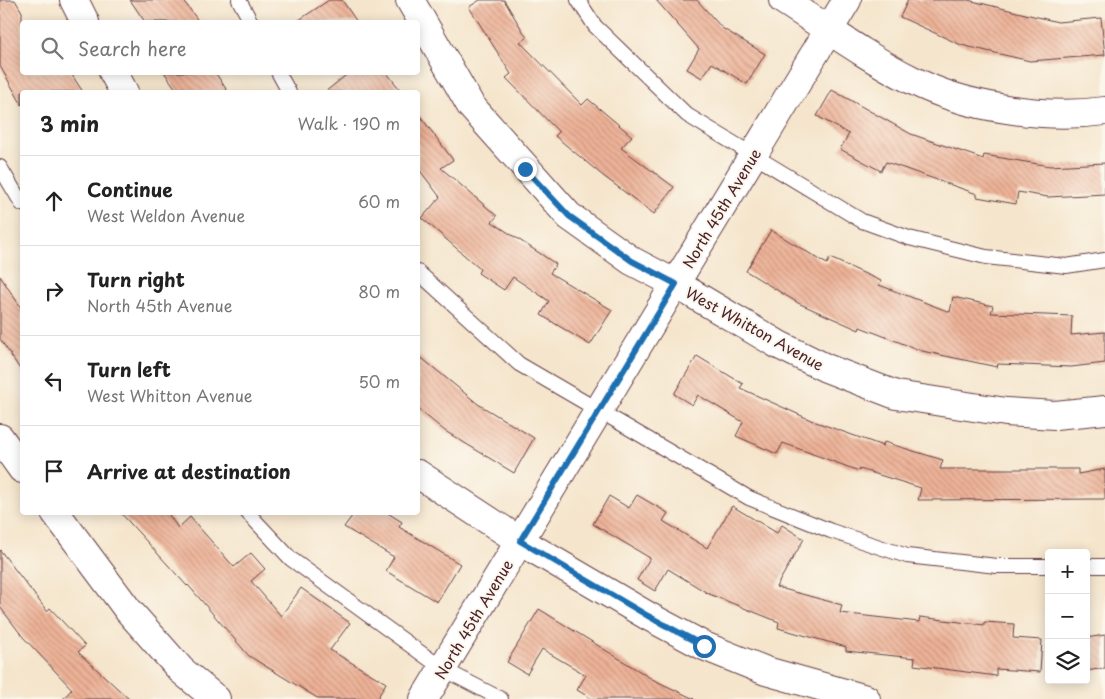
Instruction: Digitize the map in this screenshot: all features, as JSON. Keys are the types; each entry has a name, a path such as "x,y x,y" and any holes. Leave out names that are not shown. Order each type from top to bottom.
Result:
{"street":[{"path":"74,0 84,20"},
{"name":"West Whitton Avenue","path":"410,0 471,106 525,169 569,216 632,261 676,284 779,345 826,368 896,395 1006,412 1055,415 1105,410"},
{"path":"783,0 912,80 967,102 1034,112 1105,111"},
{"name":"North 45th Avenue","path":"424,699 847,0"},
{"path":"115,75 123,90"},
{"path":"0,438 20,466"},
{"path":"420,475 520,541 648,616 704,646 766,672 866,699"},
{"path":"57,515 128,610 181,670 216,699"}],"lane":[{"path":"239,0 250,20"},
{"path":"578,0 595,26 687,115 862,221 909,238 986,258 1066,266 1105,260"},
{"path":"280,75 288,90"},
{"path":"0,167 20,201"},
{"path":"420,274 520,364 749,498 831,531 908,556 997,566 1045,566"},
{"path":"250,515 291,559 443,669 501,699"},
{"path":"1090,566 1105,566"}],"building":[{"path":"0,0 15,0 22,12 22,20 20,20 20,75 72,75 82,90 20,90 20,101 0,66"},
{"path":"130,0 183,0 198,20 144,20"},
{"path":"329,0 342,0 356,20 299,20"},
{"path":"480,0 504,0 527,38 520,42 582,105 588,99 632,136 621,148 674,187 654,214 602,175 555,136 559,132 506,78 511,74 469,7"},
{"path":"656,0 697,0 722,28 765,54 747,84 712,63 702,78 687,69 699,49"},
{"path":"908,0 968,0 1058,22 1101,18 1105,55 1030,61 961,45 900,17"},
{"path":"166,75 217,75 227,90 177,90"},
{"path":"346,75 388,75 400,90 328,90"},
{"path":"832,90 911,134 983,159 984,155 1050,166 1105,163 1105,194 1048,197 1018,192 1016,204 977,197 977,194 886,162 881,171 840,149 849,134 817,116"},
{"path":"420,116 453,160 441,168 497,216 492,222 556,264 550,273 612,310 590,345 541,315 549,301 513,277 504,290 478,273 480,269 422,218 440,197 420,171"},
{"path":"771,230 827,264 830,258 881,281 879,285 950,312 953,297 993,306 991,313 1072,316 1071,335 1105,332 1105,363 1071,367 998,364 997,367 922,351 860,327 859,330 798,303 746,271"},
{"path":"0,276 20,306 20,369 0,339"},
{"path":"697,356 743,384 740,388 813,421 883,446 884,442 943,460 940,469 1078,469 1078,474 1105,469 1105,499 918,500 921,488 860,469 859,471 783,443 777,454 736,436 743,422 698,395 692,405 674,394"},
{"path":"420,357 478,404 534,438 514,473 445,431 420,411"},
{"path":"637,495 668,513 663,521 707,548 732,506 777,533 782,525 804,539 776,587 842,605 840,613 919,622 920,617 984,625 984,622 1014,624 1013,638 1042,640 1040,672 996,669 996,676 914,665 915,658 846,651 846,647 778,628 779,622 709,594 668,569 655,591 637,580 650,558 593,524 609,496 629,508"},
{"path":"123,515 169,515 178,528 190,517 234,567 251,553 265,569 251,581 281,616 301,588 350,623 330,650 386,683 377,699 319,699 249,656"},
{"path":"353,515 391,515 402,522 399,527 460,564 437,602 386,571 394,557 344,527"},
{"path":"0,550 47,611 50,608 85,646 78,652 129,699 63,699 72,689 23,637 0,607"},
{"path":"539,609 652,679 694,699 592,699 577,690 586,675 542,649 527,674 507,662"},
{"path":"1105,635 1105,668 1090,670 1090,637"}],"route":[{"path":"525,169 569,216 632,261 676,284 520,541 648,616 704,646"}]}
